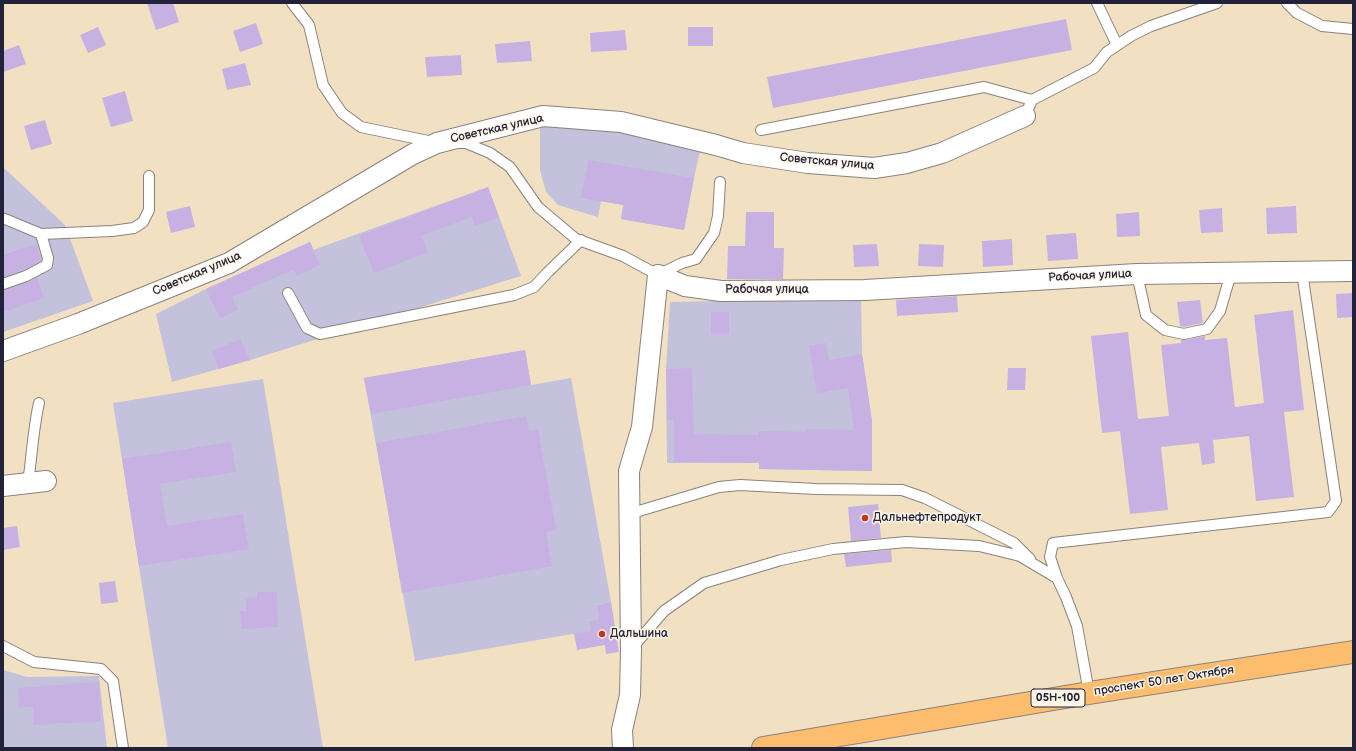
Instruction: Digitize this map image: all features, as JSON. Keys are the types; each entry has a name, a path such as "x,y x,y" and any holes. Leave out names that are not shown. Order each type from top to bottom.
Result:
{"main road":[{"name":"проспект 50 лет Октября","path":"763,748 1089,693 1353,652"}],"street":[{"name":"Советская улица","path":"3,351 78,324 229,263 413,154 437,143 543,116 620,122 743,153 808,163 874,168 907,163 942,153 1029,108"},
{"name":"Рабочая улица","path":"658,275 685,286 721,291 865,290 1137,274 1353,271"},
{"path":"623,748 622,730 630,695 631,649 629,471 642,426 658,275"},
{"path":"3,486 37,482"}],"lane":[{"path":"292,3 309,25 323,85 342,113 361,128 437,143 466,143 490,153 510,167 538,207 576,238 623,256 658,275 682,263 696,259 714,233 718,216 720,182"},
{"path":"1097,3 1117,45"},
{"path":"761,130 984,87 1029,108 1094,68 1107,52 1131,36 1151,26 1217,3"},
{"path":"1288,3 1296,13 1322,26 1353,29"},
{"path":"5,219 41,234 112,231 134,228 143,222 149,210 149,176"},
{"path":"3,284 26,276 47,265 48,258 41,234"},
{"path":"288,294 308,328 320,334 514,295 534,287 581,240"},
{"path":"1089,693 1077,626 1050,557 1053,543 1328,512 1336,501 1302,272"},
{"path":"1137,274 1146,315 1165,330 1184,334 1207,329 1220,311 1231,273"},
{"path":"37,482 32,458 35,422 39,403"},
{"path":"629,514 718,488 740,486 902,490 925,498 1014,543 1037,566"},
{"path":"631,649 664,611 704,583 781,560 833,549 906,542 979,546 1020,556 1057,578"},
{"path":"3,646 34,662 101,669 113,681 122,748"}],"shaded area":[{"path":"540,125 618,131 700,151 684,230 621,219 623,205 601,201 598,217 558,205 546,192 540,170"},
{"path":"4,168 65,225 93,301 3,332 3,169"},
{"path":"488,187 521,276 250,360 172,382 156,314 206,289 310,242 313,250"},
{"path":"861,298 862,354 872,421 872,471 759,469 759,463 667,463 666,369 670,302"},
{"path":"525,350 531,385 571,378 611,602 596,605 599,619 588,621 590,631 415,661 364,378"},
{"path":"263,379 323,748 168,748 113,403"},
{"path":"3,670 27,677 99,676 107,748 3,748"}],"building":[{"path":"147,3 173,3 179,22 156,30"},
{"path":"1066,19 1072,50 773,108 767,77"},
{"path":"256,23 263,44 240,52 233,31"},
{"path":"98,27 106,45 88,53 80,35"},
{"path":"688,27 713,27 713,46 688,46"},
{"path":"625,30 627,50 591,52 590,33"},
{"path":"530,41 532,61 497,63 495,44"},
{"path":"19,45 26,64 3,72 3,51"},
{"path":"461,55 462,75 427,77 425,57"},
{"path":"245,63 251,85 227,90 222,69"},
{"path":"125,91 133,121 111,127 102,98"},
{"path":"45,120 52,144 31,150 24,126"},
{"path":"588,160 694,178 684,230 621,219 624,205 581,198"},
{"path":"488,187 499,217 475,226 471,217 421,236 428,252 374,273 359,236"},
{"path":"190,206 195,227 171,233 166,212"},
{"path":"1296,206 1297,233 1267,234 1266,208"},
{"path":"1222,208 1223,232 1201,233 1199,210"},
{"path":"746,212 774,212 774,248 784,248 783,279 727,279 728,246 745,246"},
{"path":"1139,212 1140,236 1117,237 1116,214"},
{"path":"1076,233 1078,259 1048,261 1046,235"},
{"path":"1012,239 1013,265 983,267 982,241"},
{"path":"310,242 320,265 297,276 294,269 232,297 238,310 220,318 206,289"},
{"path":"36,244 41,261 23,270 3,277 3,255"},
{"path":"877,244 879,266 854,267 853,245"},
{"path":"919,244 944,245 943,267 918,266"},
{"path":"37,278 44,298 3,312 3,290"},
{"path":"1353,293 1353,317 1337,318 1336,294"},
{"path":"957,296 958,312 897,316 896,300"},
{"path":"1200,300 1203,323 1184,327 1180,326 1177,302"},
{"path":"1293,310 1304,410 1284,412 1294,497 1256,501 1249,436 1213,440 1215,463 1202,465 1199,443 1161,447 1168,510 1130,514 1120,431 1102,433 1091,336 1128,332 1138,419 1169,416 1161,345 1181,343 1181,340 1205,336 1205,340 1227,338 1235,407 1264,403 1254,315"},
{"path":"711,312 729,312 729,334 711,334"},
{"path":"240,339 250,360 219,369 212,351"},
{"path":"826,343 829,360 862,354 872,421 872,471 759,469 759,463 674,462 674,420 667,420 666,369 692,368 694,434 759,435 759,431 806,432 806,429 854,430 848,388 817,393 809,346"},
{"path":"525,350 531,385 371,414 364,378"},
{"path":"1008,368 1026,368 1025,390 1007,390"},
{"path":"526,416 529,431 538,429 556,530 546,532 552,566 402,593 376,443"},
{"path":"231,442 236,472 160,484 167,526 243,514 249,549 139,566 122,459"},
{"path":"878,504 881,538 851,541 848,507"},
{"path":"17,526 20,547 3,550 3,528"},
{"path":"891,550 892,562 846,567 844,554"},
{"path":"115,581 118,602 101,604 99,583"},
{"path":"257,592 277,592 278,627 241,629 240,611 246,611 246,599 257,598"},
{"path":"611,602 619,652 606,654 605,645 577,650 574,633 590,631 588,621 599,619 596,605"},
{"path":"99,682 101,721 34,725 33,707 19,708 18,688"}],"place":[{"name":"Дальнефтепродукт","path":"865,518"},
{"name":"Дальшина","path":"602,634"}]}
